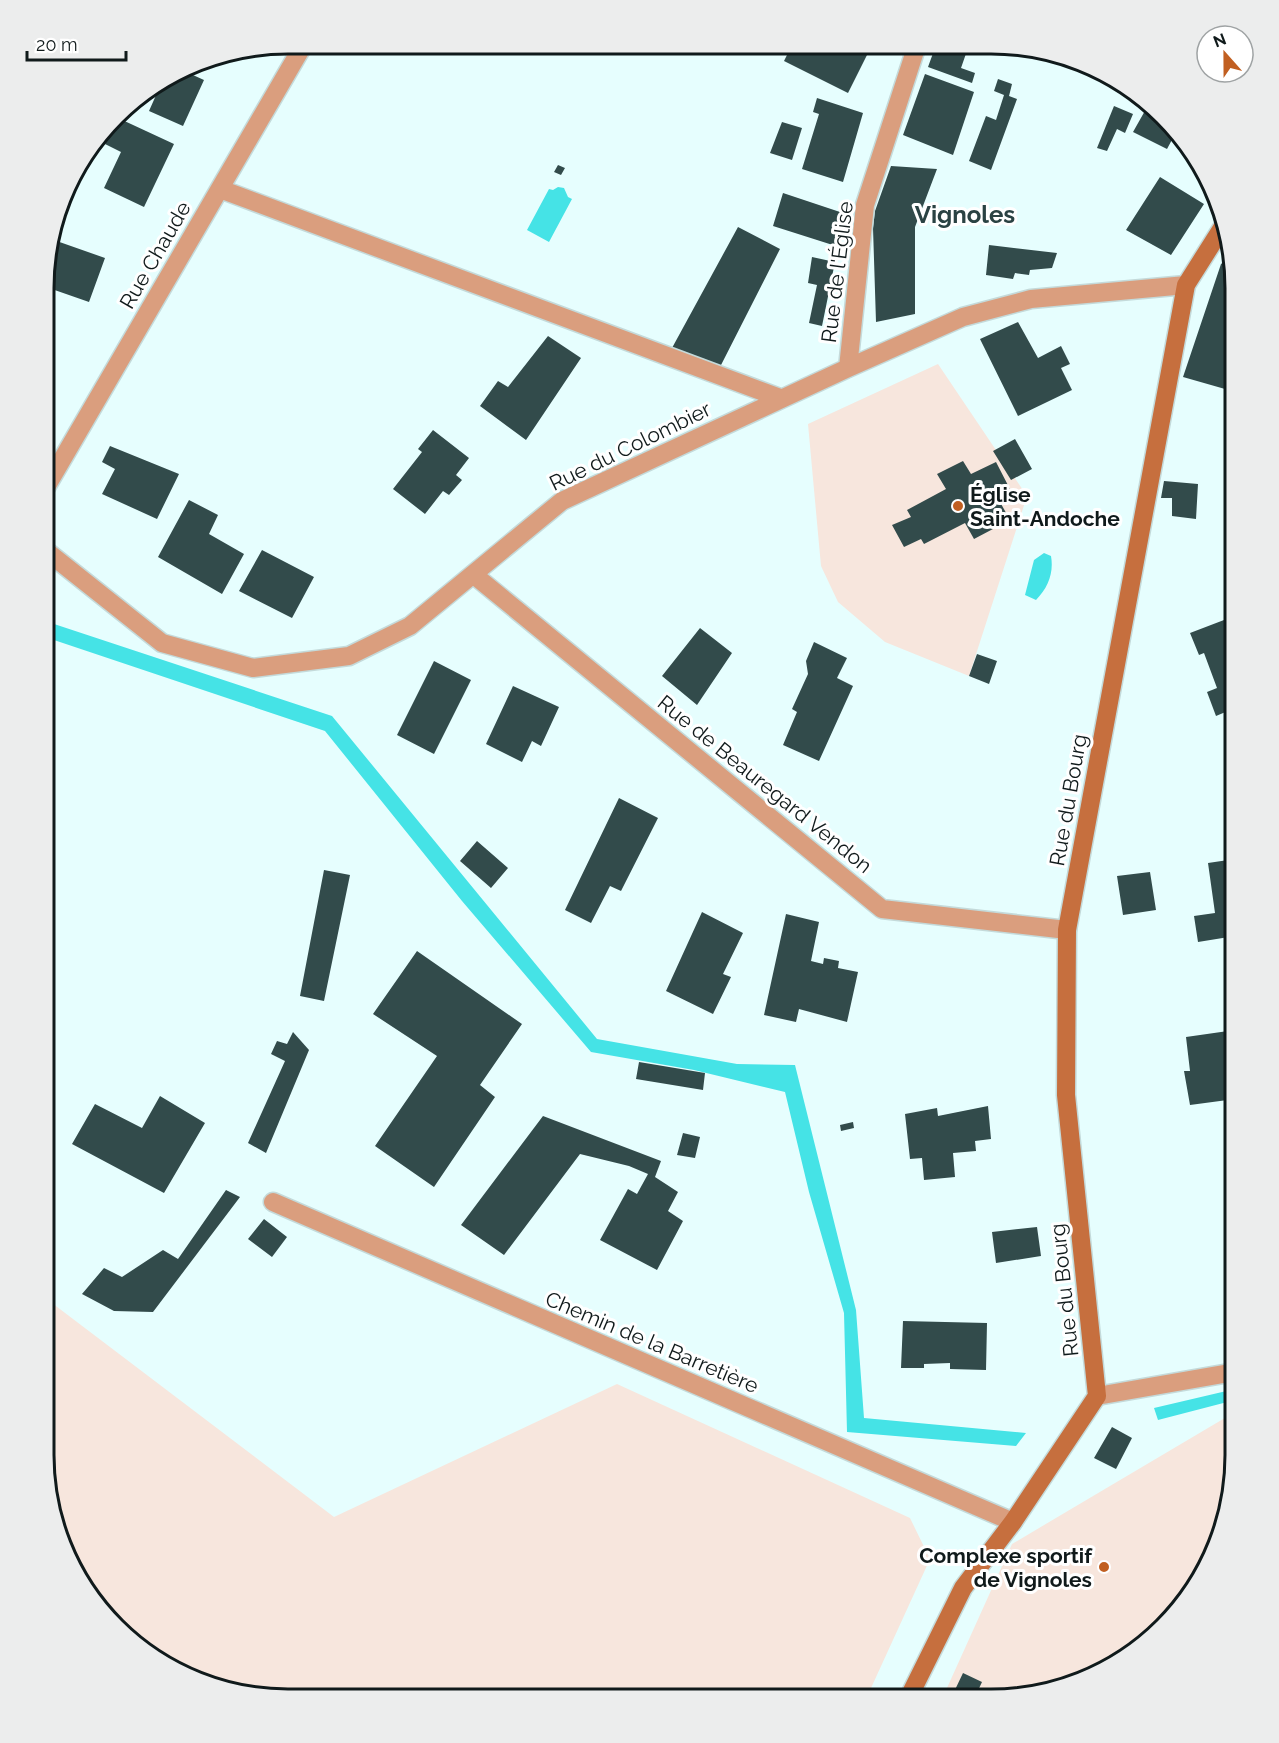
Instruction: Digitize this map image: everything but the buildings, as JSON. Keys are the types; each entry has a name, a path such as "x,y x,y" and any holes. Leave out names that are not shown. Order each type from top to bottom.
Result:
{"street":[{"name":"Rue Chaude","path":"54,474 298,54"},
{"name":"Rue de l'Église","path":"848,368 865,205 912,54"},
{"path":"220,189 780,398"},
{"name":"Rue du Bourg","path":"1097,1396 1066,1095 1067,930 1186,285 1218,234"},
{"name":"Rue du Colombier","path":"54,556 162,643 252,668 349,656 410,626 562,501 780,398 963,317 1031,299 1186,285"},
{"name":"Rue de Beauregard Vendon","path":"474,575 882,909 1067,930"},
{"name":"Chemin de la Barretière","path":"273,1202 1013,1522"},
{"path":"913,1689 963,1588 1013,1522 1097,1396 1225,1374"}],"shaded area":[{"path":"938,364 1027,496 969,676 885,642 838,602 821,566 808,424"},
{"path":"54,1305 334,1517 617,1384 910,1518 930,1559 871,1689 288,1689 258,1687 213,1677 158,1650 112,1609 85,1572 66,1530 56,1485 54,1455"},
{"name":"Complexe sportif de Vignoles","path":"1225,1418 1223,1485 1213,1530 1186,1585 1145,1631 1108,1658 1066,1677 1021,1687 947,1689 1012,1544"}],"water":[{"path":"558,187 564,188 568,197 572,199 549,242 527,230 549,189 553,190"},
{"path":"1044,553 1051,556 1051,574 1047,585 1036,600 1025,595 1034,560"},
{"path":"54,624 332,716 597,1039 737,1064 795,1065 856,1310 864,1418 1026,1433 1016,1446 847,1432 844,1313 809,1192 785,1092 694,1070 591,1052 462,901 325,731 54,640"},
{"path":"1225,1391 1225,1403 1158,1420 1154,1408"}],"place":[{"name":"Église Saint-Andoche","path":"958,506"},
{"name":"Complexe sportif de Vignoles","path":"1104,1567"}],"district":[{"name":"Vignoles","path":"965,214"}]}
